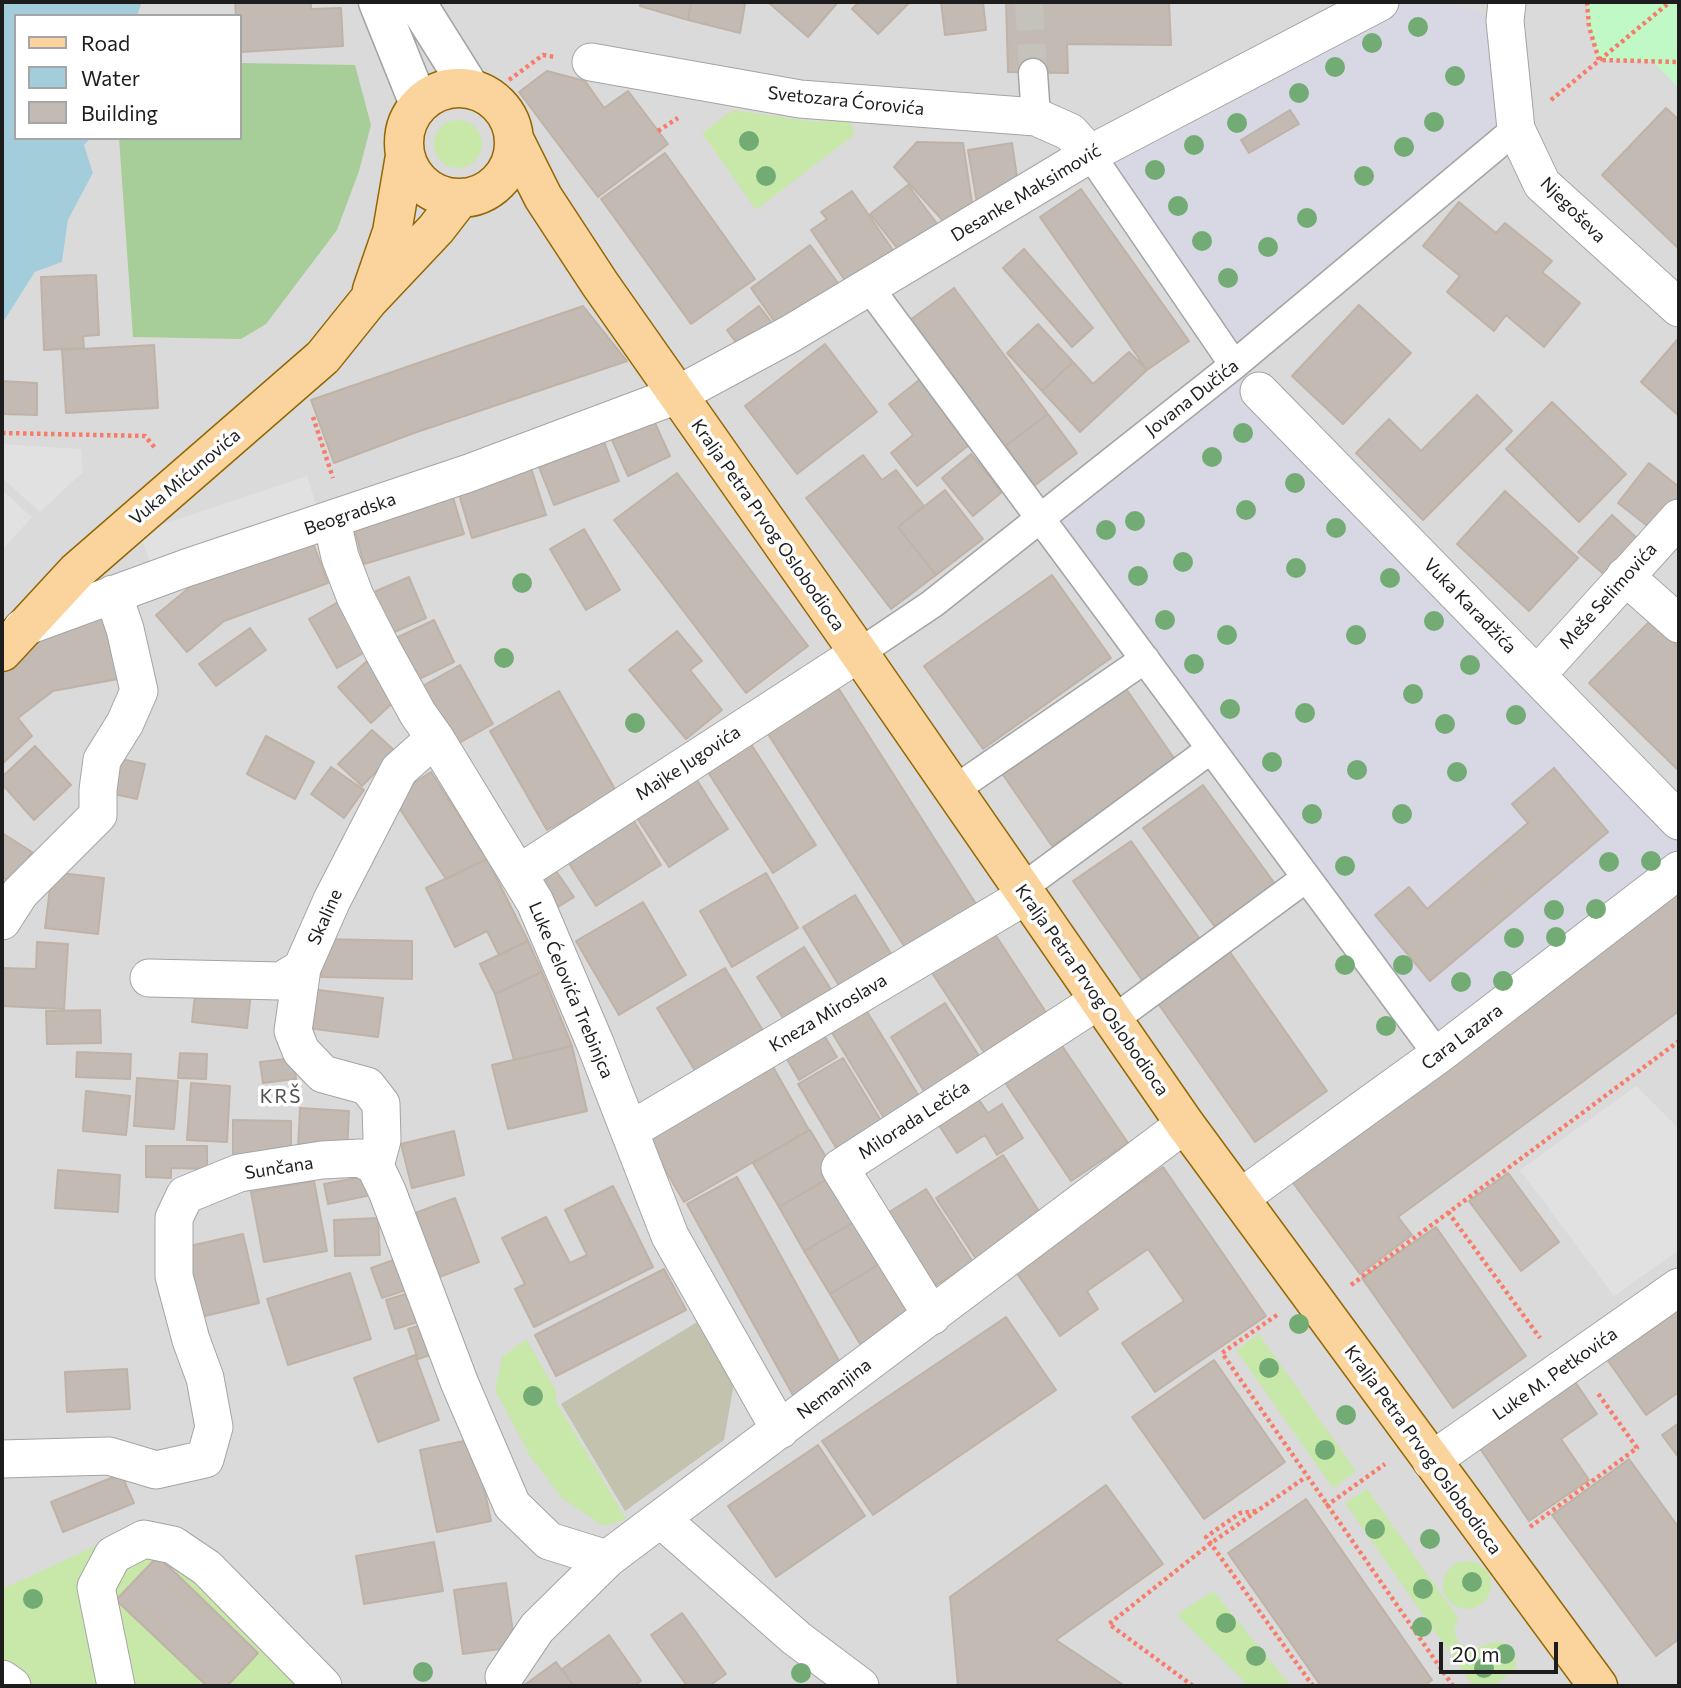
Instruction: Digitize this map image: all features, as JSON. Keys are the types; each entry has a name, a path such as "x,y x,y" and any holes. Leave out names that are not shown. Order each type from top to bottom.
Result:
{"main road":[{"path":"486,87 486,95 500,106 510,121 514,139 543,197 600,284 548,227 521,204 477,192 442,196 426,187 413,174 405,156 404,138 408,120 419,104 434,93 452,88 486,87"},
{"path":"477,192 506,173 514,139"},
{"name":"Vuka Mićunovića","path":"368,302 392,232 405,156"},
{"name":"Vuka Mićunovića","path":"12,640 77,571 323,357 368,302 436,229 477,192"},
{"name":"Kralja Petra Prvog Oslobodioca","path":"600,284 1185,1124 1598,1686"}],"street":[{"path":"378,2 419,104"},
{"path":"416,2 486,87"},
{"name":"Desanke Maksimović","path":"677,395 790,334 1090,154 1380,2"},
{"name":"Njegoševa","path":"1507,2 1505,20 1516,129 1542,184 1679,308"},
{"name":"Svetozara Ćorovića","path":"592,62 800,99 1036,117 1069,132 1090,154"},
{"path":"1033,73 1036,117"},
{"name":"Jovana Dučića","path":"859,653 932,604 1234,365 1516,129"},
{"path":"1090,154 1234,365"},
{"path":"868,286 1438,1055"},
{"name":"Vuka Karadžića","path":"1259,391 1679,821"},
{"name":"Beogradska","path":"12,640 113,594 530,452 677,395"},
{"name":"Meše Selimovića","path":"1537,675 1679,518"},
{"name":"Luke Ćelovića Trebinjca","path":"331,520 340,557 355,596 418,715 435,738 535,902 595,1043 670,1236 780,1430"},
{"path":"1625,576 1679,624"},
{"path":"2,920 20,893 60,849 98,815 97,790 102,760 125,723 139,691 125,629 113,594"},
{"name":"Majke Jugovića","path":"518,874 859,653"},
{"path":"954,790 1145,659"},
{"name":"Skaline","path":"149,978 281,981 302,968 332,900 399,770 435,738"},
{"path":"1024,892 1211,750"},
{"name":"Cara Lazara","path":"1241,1198 1438,1055 1679,870"},
{"path":"1106,1010 1306,878"},
{"name":"Kneza Miroslava","path":"629,1131 1024,892"},
{"path":"302,968 293,1031 302,1051 323,1074 368,1086 381,1104 382,1140 376,1166 460,1384 512,1505 549,1541 607,1559"},
{"name":"Milorada Lečića","path":"932,1316 840,1168 1106,1010"},
{"name":"Nemanjina","path":"504,1677 537,1628 607,1559 1185,1124"},
{"name":"Sunčana","path":"2,1459 109,1456 156,1470 205,1459 214,1427 205,1378 191,1340 174,1276 174,1218 186,1195 239,1173 322,1160 360,1158 376,1166"},
{"name":"Luke M. Petkovića","path":"1431,1461 1679,1287"},
{"path":"661,1519 796,1638 860,1686"},
{"path":"116,1686 96,1587 113,1555 144,1539 173,1545 207,1568 323,1686"},
{"path":"2,1679 12,1686"}],"path":[{"path":"1587,2 1589,27 1599,60"},
{"path":"1516,129 1670,2"},
{"path":"1599,60 1679,62"},
{"path":"486,87 528,65"},
{"path":"2,433 145,436"},
{"path":"1319,1308 1679,1041"},
{"path":"1448,1212 1637,1448 1497,1551"},
{"path":"1282,1311 1222,1353 1452,1686"},
{"path":"1326,1506 1389,1462"},
{"path":"1192,1686 1109,1624 1212,1543 1307,1478"},
{"path":"1259,1511 1240,1513 1206,1537 1313,1686"}],"shaded area":[{"path":"142,2 1679,2 1679,1686 2,1686 2,324 35,272 62,262 68,220 93,173 84,145 89,140 242,140 242,14 138,14"},
{"path":"1380,2 1441,2 1505,21 1516,129 1234,365 1090,154"},
{"path":"1234,365 1679,821 1679,870 1438,1055 1040,518","holes":["1554,769 1594,844 1430,980 1376,915 1409,887 1427,909 1528,823 1512,804"]},
{"path":"2,444 81,449 83,472 40,512 2,478"},
{"path":"307,476 317,507 150,562 139,532"},
{"path":"2,490 32,517 2,550"},
{"path":"1636,1086 1679,1129 1679,1250 1614,1296 1520,1170"},
{"path":"699,1321 734,1383 724,1440 625,1511 561,1404"}],"green space":[{"path":"1587,2 1679,2 1679,88 1652,61 1599,60 1589,27"},
{"path":"242,63 355,65 371,125 359,171 337,230 266,324 241,339 133,337 119,140 242,140"},
{"path":"733,110 809,121 850,122 855,134 756,210 702,133"},
{"path":"458,120 475,127 482,144 475,161 458,168 441,161 434,144 441,127"},
{"path":"1259,1334 1356,1471 1333,1488 1236,1350"},
{"path":"526,1339 556,1391 556,1402 626,1519 604,1526 563,1499 530,1456 495,1390 502,1357"},
{"path":"1367,1489 1458,1618 1454,1630 1458,1642 1469,1649 1475,1649 1497,1641 1514,1650 1515,1669 1494,1686 1473,1686 1345,1503"},
{"path":"144,1524 313,1686 2,1686 2,1589"},
{"path":"1467,1561 1484,1568 1491,1585 1484,1602 1467,1609 1450,1602 1443,1585 1450,1568"},
{"path":"1213,1591 1291,1686 1249,1686 1177,1615"}],"water":[{"path":"2,2 142,2 138,14 14,14 14,140 89,140 84,145 93,173 68,220 62,262 35,272 2,324"}],"building":[{"path":"235,2 311,2 311,9 341,8 343,46 242,52 242,14 236,14"},
{"path":"641,2 691,2 688,20 640,6"},
{"path":"691,2 745,4 740,33 688,20"},
{"path":"768,2 838,2 808,37"},
{"path":"859,2 910,2 878,34 852,9"},
{"path":"941,2 983,2 986,30 945,35"},
{"path":"1006,2 1169,2 1171,45 1067,44 1068,73 1008,72"},
{"path":"547,71 585,81 604,108 628,91 668,144 598,197 519,92"},
{"path":"1666,108 1679,120 1679,249 1602,175"},
{"path":"1290,110 1299,124 1249,153 1241,140"},
{"path":"917,142 963,143 972,203 946,224 894,167"},
{"path":"1012,143 1017,177 977,203 968,150"},
{"path":"665,153 755,279 691,324 601,199"},
{"path":"908,185 938,225 901,253 870,214"},
{"path":"1081,189 1189,341 1147,370 1040,217"},
{"path":"852,191 897,256 850,288 811,230 827,219 821,212"},
{"path":"1459,202 1496,233 1505,223 1552,261 1542,272 1580,303 1544,347 1506,315 1494,331 1447,292 1460,276 1423,246"},
{"path":"810,245 841,287 781,331 751,288"},
{"path":"1024,249 1093,328 1072,347 1003,268"},
{"path":"96,275 99,335 83,336 84,348 44,350 41,277"},
{"path":"954,288 1048,414 1004,447 910,320"},
{"path":"1359,305 1411,353 1343,424 1292,376"},
{"path":"583,306 627,361 334,463 311,400"},
{"path":"759,306 775,327 742,351 727,330"},
{"path":"1038,324 1073,362 1042,391 1007,353"},
{"path":"1677,340 1679,342 1679,416 1641,382"},
{"path":"825,344 877,412 797,474 745,406"},
{"path":"154,345 158,408 66,413 62,350"},
{"path":"1129,352 1147,370 1080,432 1042,391 1073,362 1093,384"},
{"path":"923,377 974,441 917,486 891,453 913,435 889,404"},
{"path":"2,381 37,383 37,415 2,414"},
{"path":"1477,395 1512,431 1423,520 1356,453 1389,419 1421,451"},
{"path":"1552,402 1626,474 1579,522 1506,449"},
{"path":"1048,414 1077,453 1034,486 1004,447"},
{"path":"654,421 670,456 628,476 612,440"},
{"path":"604,442 619,481 554,505 539,467"},
{"path":"971,454 1002,492 973,516 942,478"},
{"path":"863,455 882,480 896,470 924,506 898,527 936,575 891,609 806,498"},
{"path":"1649,463 1679,487 1679,498 1654,531 1618,503"},
{"path":"531,468 546,515 472,538 458,491"},
{"path":"677,473 808,646 746,693 614,520"},
{"path":"945,490 983,539 936,575 898,527"},
{"path":"1505,491 1578,558 1529,611 1457,544"},
{"path":"452,494 464,534 364,564 353,524"},
{"path":"1612,515 1639,540 1606,576 1578,552"},
{"path":"584,529 620,590 586,610 550,549"},
{"path":"310,535 328,583 224,621 187,652 156,615 206,574"},
{"path":"1052,575 1111,658 983,749 924,666"},
{"path":"409,577 426,618 392,633 374,592"},
{"path":"338,602 367,651 337,668 309,619"},
{"path":"106,611 118,679 53,691 18,718 32,736 2,764 2,673 30,643"},
{"path":"434,620 454,662 415,681 394,639"},
{"path":"1651,620 1679,648 1679,771 1589,683"},
{"path":"250,628 266,650 216,686 199,664"},
{"path":"677,631 702,661 690,670 722,710 686,739 629,670"},
{"path":"367,661 400,696 371,723 338,687"},
{"path":"460,665 493,724 452,747 419,688"},
{"path":"1122,683 1176,761 1052,846 999,769"},
{"path":"837,686 978,907 908,952 766,731"},
{"path":"559,691 616,791 547,830 490,731"},
{"path":"372,730 396,752 362,786 338,764"},
{"path":"266,736 314,762 295,799 247,774"},
{"path":"747,738 816,845 773,873 704,766"},
{"path":"35,746 71,785 34,820 2,784 2,777"},
{"path":"116,758 145,764 137,799 109,793"},
{"path":"331,767 364,790 344,818 311,794"},
{"path":"1554,768 1608,832 1430,981 1375,915 1409,887 1427,909 1528,823 1512,804"},
{"path":"431,772 487,859 446,879 392,797"},
{"path":"693,774 728,829 669,867 633,812"},
{"path":"1203,785 1278,888 1218,931 1143,828"},
{"path":"629,813 661,865 596,906 563,854"},
{"path":"2,833 32,852 12,883 2,877"},
{"path":"1131,841 1204,945 1146,986 1073,881"},
{"path":"487,859 528,941 499,955 487,931 455,947 426,888"},
{"path":"556,871 574,897 555,909 537,883"},
{"path":"52,872 104,878 98,934 45,928"},
{"path":"766,873 798,928 732,967 700,911"},
{"path":"1679,889 1679,1011 1398,1217 1412,1235 1360,1274 1288,1176"},
{"path":"855,895 895,960 843,992 803,927"},
{"path":"643,902 686,975 619,1015 576,941"},
{"path":"987,922 1051,1020 989,1060 925,962"},
{"path":"322,939 412,941 412,979 321,977"},
{"path":"528,941 542,972 495,994 480,964"},
{"path":"37,942 68,944 64,1009 2,1006 2,968 36,969"},
{"path":"804,947 834,994 787,1024 757,977"},
{"path":"1227,948 1327,1091 1255,1142 1155,999"},
{"path":"725,968 765,1034 697,1074 657,1008"},
{"path":"542,972 572,1046 514,1060 495,994"},
{"path":"196,986 251,993 247,1028 192,1022"},
{"path":"311,989 383,998 378,1037 307,1028"},
{"path":"945,1003 981,1059 925,1093 891,1037"},
{"path":"863,1005 925,1106 890,1128 828,1026"},
{"path":"100,1010 101,1043 47,1044 46,1011"},
{"path":"818,1025 837,1057 799,1080 780,1047"},
{"path":"1056,1037 1128,1143 1071,1181 1000,1075"},
{"path":"572,1046 587,1111 508,1129 492,1065"},
{"path":"77,1052 131,1054 130,1079 76,1077"},
{"path":"180,1053 207,1054 206,1079 178,1078"},
{"path":"294,1058 296,1079 263,1083 260,1062"},
{"path":"843,1058 886,1129 841,1156 798,1084"},
{"path":"769,1060 809,1130 684,1202 643,1132"},
{"path":"137,1078 178,1081 174,1129 134,1126"},
{"path":"191,1083 230,1086 227,1142 187,1140"},
{"path":"86,1091 130,1096 126,1135 83,1131"},
{"path":"973,1091 988,1113 1002,1104 1023,1138 997,1155 985,1135 957,1153 933,1116"},
{"path":"300,1108 349,1111 347,1152 298,1149"},
{"path":"233,1120 291,1121 291,1157 233,1156"},
{"path":"810,1130 836,1174 779,1207 753,1163"},
{"path":"454,1131 464,1175 412,1188 401,1144"},
{"path":"146,1146 207,1146 207,1169 171,1168 171,1178 146,1177"},
{"path":"1003,1155 1042,1216 976,1259 936,1198"},
{"path":"1163,1167 1266,1316 1155,1392 1122,1343 1184,1301 1148,1249 1087,1291 1098,1309 1060,1336 1014,1269"},
{"path":"58,1170 120,1175 118,1212 55,1208"},
{"path":"1508,1173 1559,1242 1521,1271 1469,1201"},
{"path":"836,1174 861,1218 804,1251 779,1207"},
{"path":"367,1176 371,1195 328,1204 324,1184"},
{"path":"737,1177 844,1370 794,1397 687,1204"},
{"path":"314,1181 327,1251 264,1262 251,1192"},
{"path":"613,1186 653,1267 534,1327 515,1289 525,1284 502,1238 546,1217 570,1263 587,1255 565,1210"},
{"path":"926,1189 973,1262 925,1292 878,1219"},
{"path":"455,1198 479,1262 434,1279 410,1215"},
{"path":"378,1218 380,1255 335,1256 334,1220"},
{"path":"861,1218 886,1260 830,1294 804,1251"},
{"path":"1436,1227 1526,1356 1453,1408 1362,1278"},
{"path":"243,1234 259,1303 201,1317 185,1247"},
{"path":"402,1257 412,1288 382,1298 371,1268"},
{"path":"886,1260 921,1318 865,1352 830,1294"},
{"path":"664,1269 686,1310 556,1376 535,1335"},
{"path":"350,1273 371,1339 288,1365 267,1299"},
{"path":"412,1292 421,1321 395,1329 386,1300"},
{"path":"1679,1301 1679,1392 1646,1415 1604,1355"},
{"path":"1006,1317 1056,1390 873,1515 822,1441"},
{"path":"430,1322 439,1352 418,1359 408,1329"},
{"path":"415,1355 439,1420 378,1442 354,1378"},
{"path":"1214,1360 1285,1462 1204,1519 1132,1417"},
{"path":"127,1369 130,1409 67,1412 65,1372"},
{"path":"1569,1373 1597,1414 1561,1439 1589,1480 1529,1521 1473,1438"},
{"path":"1679,1423 1679,1458 1662,1435"},
{"path":"474,1439 491,1521 437,1532 420,1450"},
{"path":"818,1445 865,1516 776,1577 728,1506"},
{"path":"1629,1459 1679,1528 1679,1639 1656,1656 1552,1515"},
{"path":"121,1474 134,1503 63,1532 51,1502"},
{"path":"1106,1485 1163,1564 1056,1640 1125,1686 958,1686 950,1597"},
{"path":"1306,1499 1432,1680 1424,1686 1321,1686 1228,1553"},
{"path":"434,1542 443,1591 364,1604 356,1556"},
{"path":"158,1556 258,1653 227,1686 207,1686 116,1600"},
{"path":"506,1583 515,1647 463,1654 454,1590"},
{"path":"682,1613 726,1674 709,1686 687,1686 651,1635"},
{"path":"609,1635 641,1681 634,1686 574,1686 562,1669"},
{"path":"556,1662 574,1686 523,1686"}],"tunnel":[{"path":"1029,2 1033,73"}],"district":[{"name":"KRŠ","path":"281,1097"}]}
